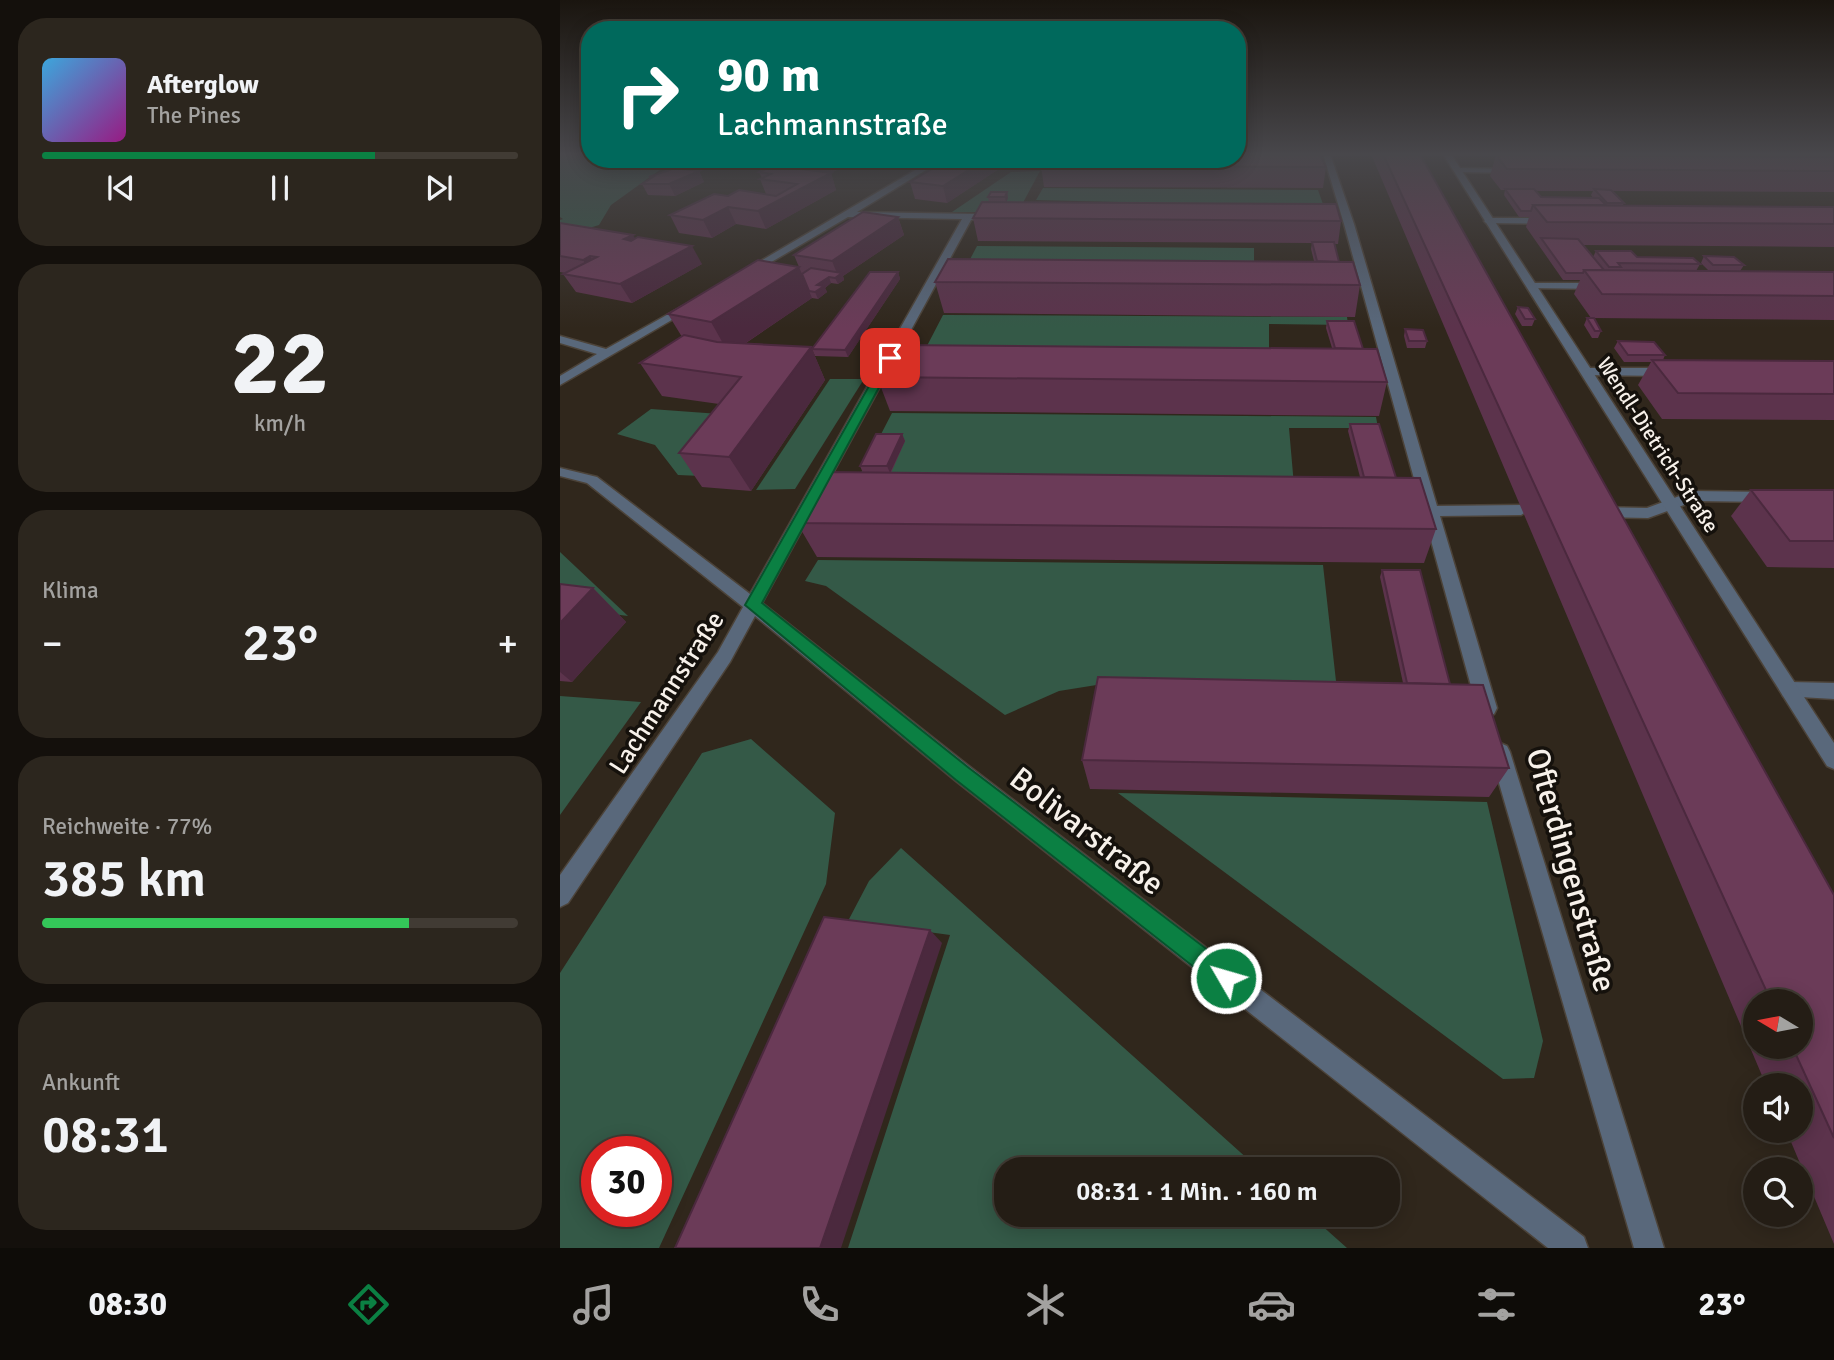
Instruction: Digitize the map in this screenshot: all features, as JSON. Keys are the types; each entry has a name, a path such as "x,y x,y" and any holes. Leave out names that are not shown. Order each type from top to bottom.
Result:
{"street":[{"path":"741,276 849,212"},
{"name":"Ofterdingenstraße","path":"1339,212 1649,1248"},
{"name":"Wendl-Dietrich-Straße","path":"1484,212 1834,760"},
{"name":"Lachmannstraße","path":"560,895 697,699 975,217 846,214"},
{"path":"1489,220 1564,221"},
{"path":"1532,286 1613,286"},
{"path":"560,381 706,296"},
{"path":"560,339 606,354"},
{"path":"1586,372 1686,373"},
{"name":"Bolivarstraße","path":"560,472 592,480 973,782 1573,1248"},
{"path":"1590,512 1648,513 1693,496 1783,497"},
{"path":"1430,511 1521,510"},
{"path":"1790,690 1834,691"}],"green space":[{"path":"560,212 607,212 599,225 560,237 560,220 563,219"},
{"path":"977,246 1254,248 1254,285 957,284"},
{"path":"943,315 1347,317 1348,325 1269,324 1269,372 915,369"},
{"path":"830,379 864,379 795,489 756,490"},
{"path":"651,409 747,416 701,476 678,475 655,445 617,434"},
{"path":"892,413 1376,417 1378,428 1289,428 1295,497 850,494"},
{"path":"560,552 628,616 560,607"},
{"path":"818,560 1323,565 1337,690 1109,683 1059,691 1005,715 826,586 805,581"},
{"path":"560,696 641,702 560,815"},
{"path":"751,739 835,813 826,884 672,1220 672,1136 581,1136 581,1227 669,1227 659,1248 560,1248 560,973 702,753"},
{"path":"1118,793 1487,802 1543,1041 1534,1078 1503,1079"},
{"path":"901,848 1246,1157 994,1157 994,1227 1323,1227 1347,1248 848,1248 950,935 848,921 869,881"}],"building":[{"path":"676,212 718,212 703,220 670,215"},
{"path":"863,212 898,217 832,261 794,255"},
{"path":"976,212 1338,212 1341,221 973,218"},
{"path":"1410,212 1453,212 1834,895 1834,1138 1813,1092 1813,1073 1804,1073 1798,1059 1813,1059 1813,989 1766,989"},
{"path":"1539,212 1834,212 1834,224 1547,222"},
{"path":"560,223 633,235 624,239 631,241 638,237 692,246 620,284 563,274 597,257 590,256 583,260 560,256"},
{"path":"1541,238 1578,239 1604,270 1566,273"},
{"path":"1312,242 1334,242 1339,262 1317,261"},
{"path":"1596,251 1631,251 1637,257 1693,258 1700,264 1618,263 1621,267 1609,267"},
{"path":"1704,256 1734,257 1744,265 1713,265"},
{"path":"948,259 1353,262 1360,285 935,282"},
{"path":"758,260 799,267 711,322 668,314"},
{"path":"811,268 842,273 817,285 824,286 815,292 809,291 802,274"},
{"path":"1584,270 1834,272 1834,296 1602,294"},
{"path":"870,272 898,272 845,350 812,349"},
{"path":"1518,307 1528,308 1535,319 1525,319"},
{"path":"1587,318 1594,318 1601,331 1595,331"},
{"path":"1327,321 1354,321 1363,349 1335,348"},
{"path":"1405,329 1423,330 1427,341 1409,341"},
{"path":"684,335 717,342 811,347 729,457 679,453 741,377 640,363"},
{"path":"1618,341 1654,342 1665,355 1628,355"},
{"path":"896,345 1377,349 1387,382 877,377"},
{"path":"1652,360 1834,361 1834,394 1678,393"},
{"path":"1350,424 1379,424 1396,478 1364,477"},
{"path":"876,434 902,434 887,466 860,466"},
{"path":"826,472 1420,478 1436,529 797,523"},
{"path":"1751,490 1834,490 1834,541 1790,541"},
{"path":"1382,570 1420,570 1450,684 1407,683"},
{"path":"560,584 593,588 560,623"},
{"path":"1098,677 1483,685 1509,768 1082,760"},
{"path":"824,917 930,930 820,1248 675,1248"}],"route":[{"path":"890,358 753,605 963,774 1226,978"}]}
